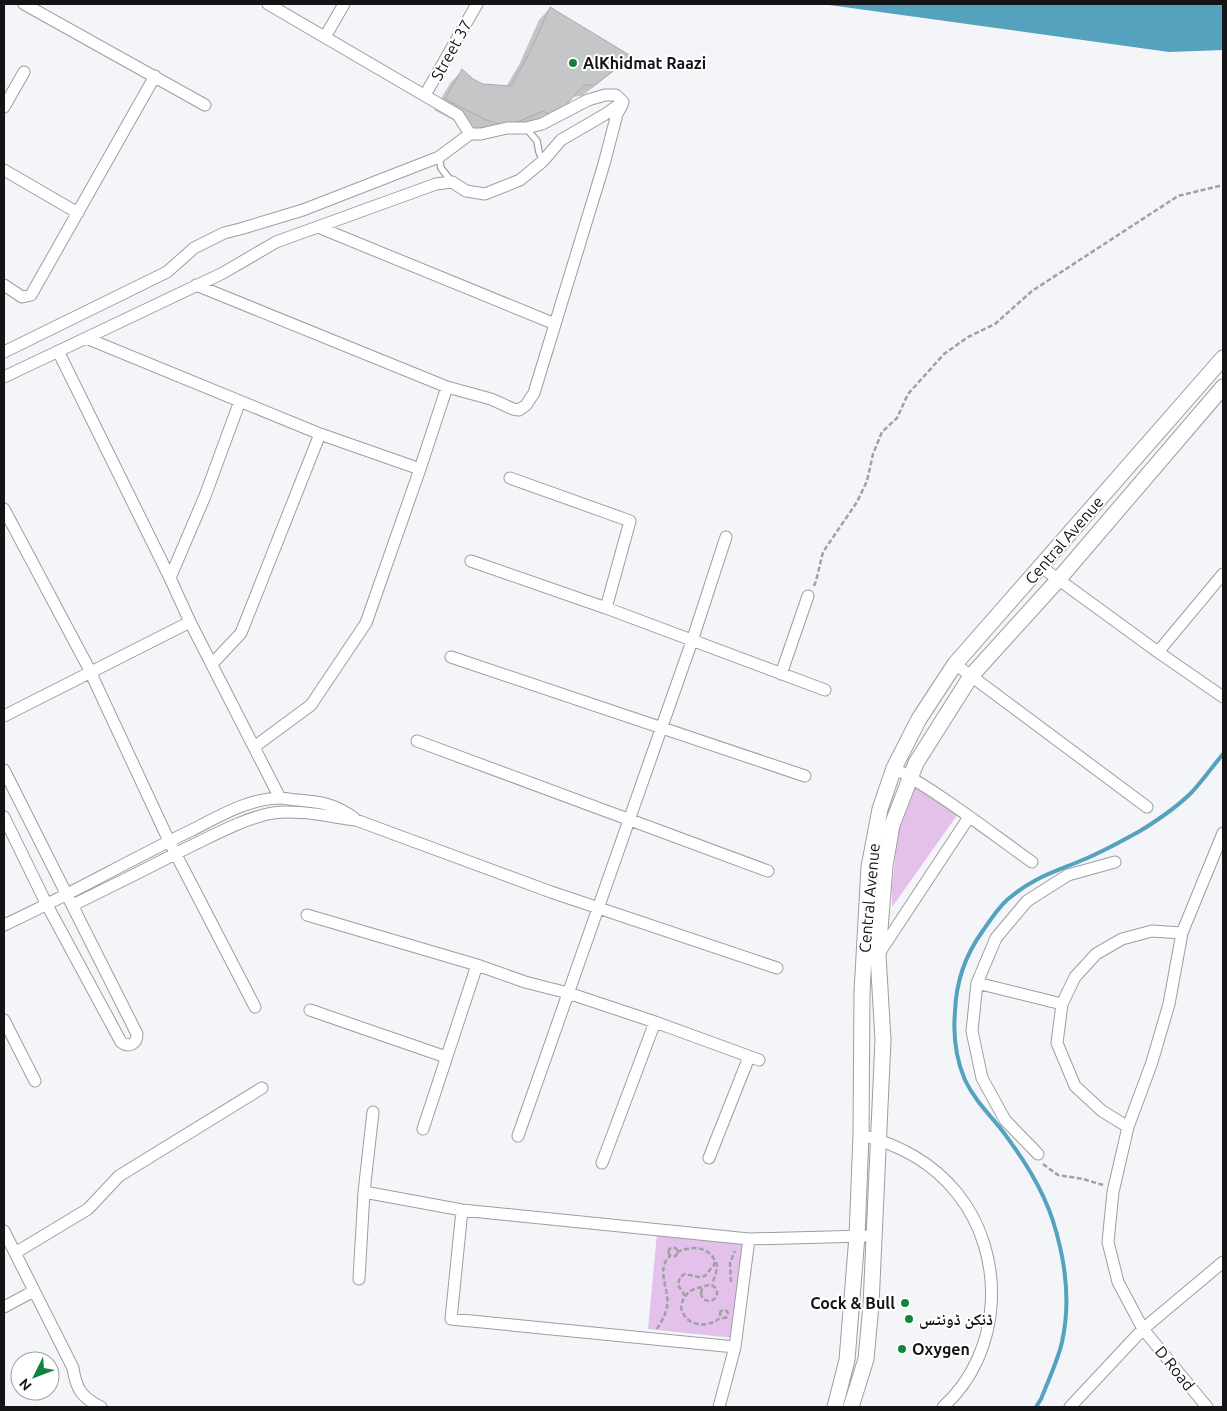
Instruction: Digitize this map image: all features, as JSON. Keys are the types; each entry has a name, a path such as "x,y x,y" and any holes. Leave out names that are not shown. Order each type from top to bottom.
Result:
{"street":[{"path":"24,4 205,105"},
{"path":"268,4 458,115 470,134"},
{"path":"326,37 344,4"},
{"name":"Street 37","path":"425,95 477,4"},
{"path":"4,107 24,72"},
{"path":"4,285 22,297 31,295 155,76"},
{"path":"4,352 167,272 194,248 224,233 303,210 439,157 470,134 481,134 507,128 526,128 542,124 588,100 605,95 616,95 623,102"},
{"path":"4,377 223,273 276,242 436,184 452,182 466,191 485,194 520,180 543,161 561,140 604,116 623,102"},
{"path":"196,285 447,386 491,399 519,410 526,405 534,393 623,102"},
{"path":"4,170 78,213"},
{"path":"318,227 555,324"},
{"path":"86,338 320,434 420,469"},
{"path":"58,351 190,622 280,798"},
{"name":"Central Avenue","path":"835,1407 847,1360 857,1236 861,1135 862,992 869,867 880,809 894,768 919,720 954,664 1220,367"},
{"path":"254,747 311,705 366,623 447,386"},
{"name":"Central Avenue","path":"851,1407 866,1359 871,1305 883,1040 878,955 885,866 892,825 916,763 971,676 1058,580 1223,387"},
{"path":"170,578 205,496 240,401"},
{"path":"212,664 241,633 320,434"},
{"path":"510,478 630,521 606,608"},
{"path":"4,509 90,672 168,841 255,1006"},
{"path":"518,1136 662,729 726,537"},
{"path":"471,561 606,608 825,690"},
{"path":"1040,566 1223,697"},
{"path":"1158,652 1223,574"},
{"path":"781,674 808,596"},
{"path":"4,716 190,622"},
{"path":"451,657 805,776"},
{"path":"954,664 1147,807"},
{"path":"417,741 768,871"},
{"path":"894,768 969,817 1032,862"},
{"path":"4,770 138,1034 137,1040 132,1044 127,1045 122,1042 47,905 4,817"},
{"path":"4,926 168,841 232,810 252,803 280,798 327,803 342,810 356,820"},
{"path":"73,905 224,830 271,813 282,812 356,820 598,908 777,968"},
{"path":"862,992 878,955 969,817"},
{"name":"D Road","path":"1207,1407 1143,1329 1118,1282 1108,1242 1113,1189 1128,1127 1152,1062 1169,1004 1182,932 1223,833"},
{"path":"1038,1154 1004,1120 982,1078 972,1031 977,983 996,938 1027,901 1068,874 1115,862"},
{"path":"307,916 477,965 525,982 568,993 754,1058 709,1158"},
{"path":"1128,1127 1102,1111 1074,1086 1057,1043 1062,1004 1075,977 1096,954 1122,938 1152,931 1182,932"},
{"path":"423,1129 477,965"},
{"path":"977,983 1062,1004"},
{"path":"310,1010 446,1058"},
{"path":"4,1021 36,1081"},
{"path":"602,1163 655,1022"},
{"path":"15,1253 88,1210 119,1176 262,1088"},
{"path":"360,1279 364,1192 374,1112"},
{"path":"861,1135 908,1152 935,1170 957,1193 975,1220 986,1250 992,1281 991,1314 984,1345 970,1374 951,1400 943,1407"},
{"path":"364,1192 462,1210 749,1239 874,1236"},
{"path":"462,1210 451,1319 735,1347"},
{"path":"4,1231 73,1368 78,1390 101,1407"},
{"path":"719,1407 735,1347 749,1239"},
{"path":"1070,1407 1143,1329 1223,1262"},
{"path":"4,1308 34,1291"}],"lane":[{"path":"526,128 537,141 543,161"},
{"path":"439,157 441,168 452,182"}],"path":[{"path":"808,596 816,581 823,552 857,502 867,481 873,454 882,432 897,418 908,394 944,354 968,337 995,324 1032,290 1178,196 1223,186"},
{"path":"1038,1154 1044,1166 1058,1175 1083,1179 1113,1189"},
{"path":"651,1339 668,1305 662,1276 665,1260 670,1256 675,1256 677,1252 690,1247 700,1248 709,1253 717,1264 712,1284"},
{"path":"670,1256 668,1252 670,1248 674,1248 677,1252"},
{"path":"685,1296 678,1285 680,1277 685,1274 698,1277 705,1276 714,1266 715,1260"},
{"path":"712,1284 691,1290 685,1296 681,1307 684,1317 703,1326 717,1321 721,1317"},
{"path":"702,1287 701,1293 703,1298 707,1301 713,1300 717,1296 718,1291 712,1284"}],"shaded area":[{"path":"912,783 958,814 892,907 892,887 899,826"},
{"path":"657,1233 744,1243 734,1338 648,1329"}],"water":[{"path":"822,4 1223,4 1223,50 1169,52"}],"building":[{"name":"AlKhidmat Raazi","path":"550,7 631,56 595,85 584,85 555,117 543,111 513,124 500,124 486,120 445,99 462,69 473,79 483,84 511,86 530,52"}],"waterway":[{"path":"1036,1407 1053,1370 1065,1327 1066,1296 1061,1250 1053,1221 1037,1184 1024,1161 982,1106 965,1080 957,1055 954,1029 959,980 970,951 993,916 1007,900 1035,880 1092,856 1140,831 1160,818 1192,792 1223,754"}],"place":[{"name":"AlKhidmat Raazi","path":"573,63"},
{"name":"Cock & Bull","path":"905,1303"},
{"name":"ڈنکن ڈونٹس","path":"909,1319"},
{"name":"Oxygen","path":"902,1349"}]}
